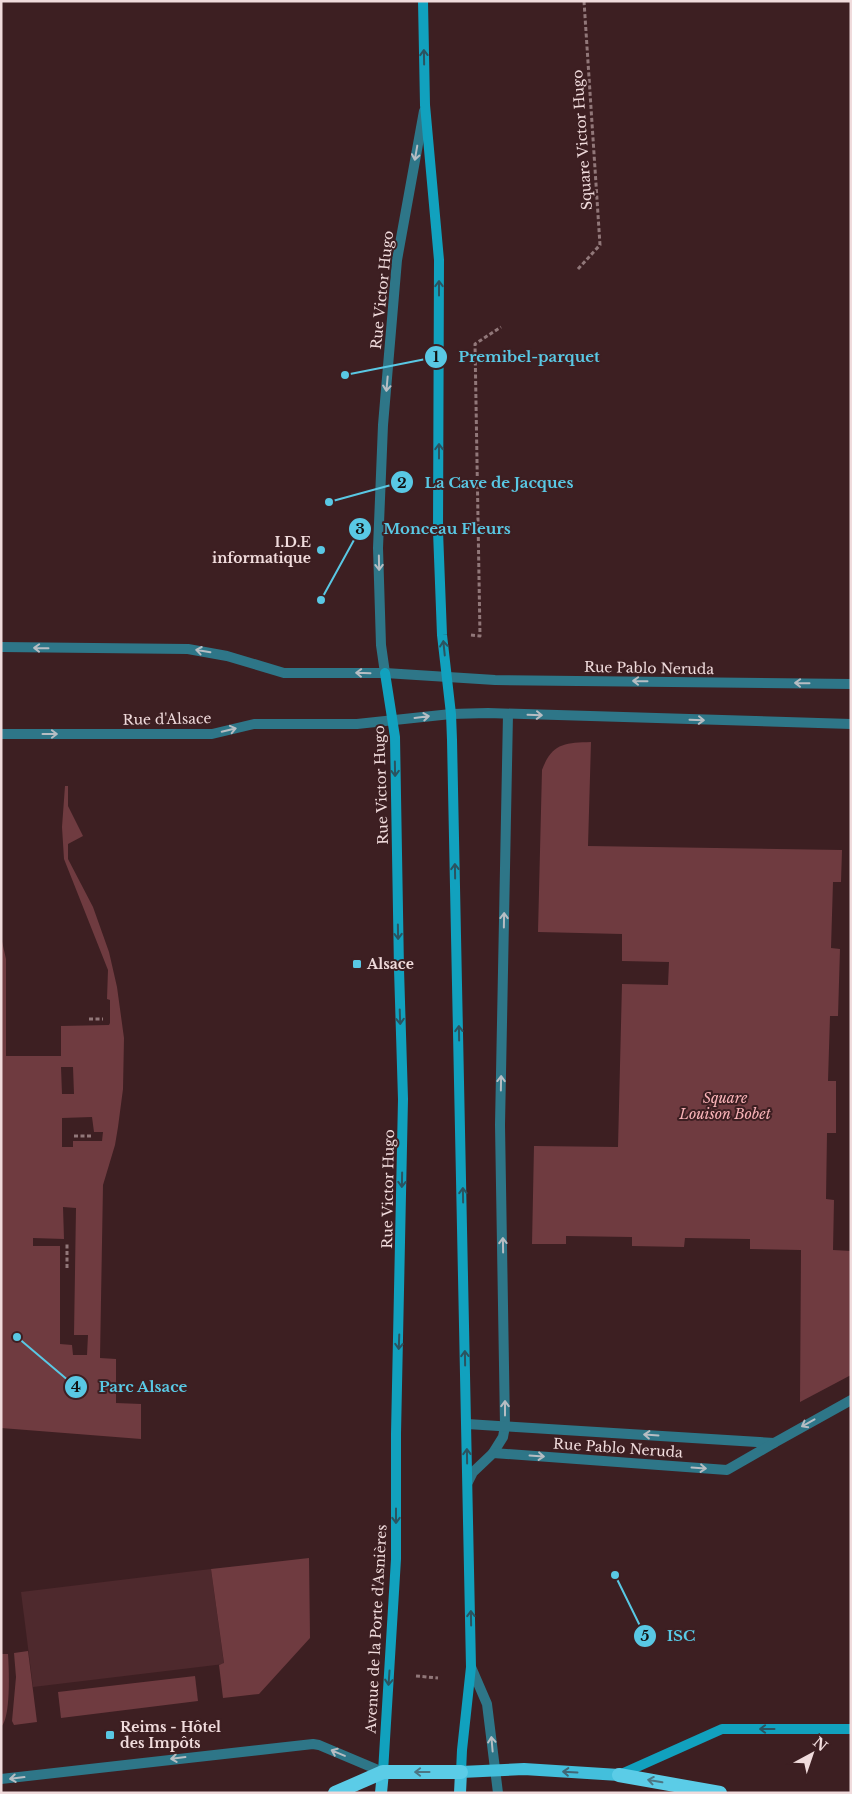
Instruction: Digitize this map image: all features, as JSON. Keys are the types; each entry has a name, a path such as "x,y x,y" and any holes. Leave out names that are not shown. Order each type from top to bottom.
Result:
{"highway":[{"path":"335,1793 383,1772 461,1772"},
{"path":"619,1775 720,1793"}],"main road":[{"name":"Rue Victor Hugo","path":"423,1 425,105 439,260 438,531 442,635 451,714 466,1424"},
{"name":"Rue Victor Hugo","path":"385,673 395,737 398,959 403,1099 396,1467"},
{"path":"460,1793 462,1750 471,1667 466,1424"},
{"name":"Avenue de la Porte d'Asnières","path":"381,1793 396,1559 396,1467"},
{"path":"461,1772 524,1769 619,1775 722,1729 851,1728"}],"street":[{"name":"Rue Victor Hugo","path":"385,673 381,645 378,548 383,425 397,260 425,105"},
{"path":"1,647 188,649 227,656 284,672 385,673 447,678"},
{"name":"Rue Pablo Neruda","path":"447,678 851,684"},
{"path":"451,714 851,724"},
{"name":"Rue d'Alsace","path":"1,734 212,734 254,724 357,724 451,714"},
{"path":"468,1482 479,1466 493,1453 502,1437 505,1426 500,1125 508,714"},
{"name":"Rue Pablo Neruda","path":"493,1453 727,1470 851,1400"},
{"name":"Rue Pablo Neruda","path":"466,1424 774,1443"},
{"path":"471,1667 487,1704 498,1793"},
{"path":"1,1779 313,1744 383,1772"}],"path":[{"name":"Square Victor Hugo","path":"578,269 600,245 584,1"},
{"path":"471,635 480,636 475,344 501,327"},
{"path":"89,1019 103,1019"},
{"path":"74,1136 93,1136"},
{"path":"67,1268 68,1243"},
{"path":"416,1676 438,1678"}],"shaded area":[{"path":"211,1569 224,1664 33,1687 21,1592"}],"green space":[{"name":"Square Louison Bobet","path":"591,742 588,846 842,850 841,882 833,882 831,948 840,949 838,1016 830,1016 828,1081 836,1081 836,1133 827,1133 826,1199 834,1200 833,1250 851,1251 851,1375 800,1402 801,1250 750,1249 750,1239 685,1238 684,1247 632,1246 632,1237 566,1236 566,1244 532,1244 534,1146 618,1147 622,984 668,985 669,962 622,961 622,934 538,932 542,770 550,754 560,746"},
{"path":"65,786 68,786 68,806 83,836 68,844 68,859 93,907 109,952 117,987 124,1038 123,1089 118,1127 115,1145 103,1185 100,1358 116,1359 116,1403 141,1404 141,1439 1,1428 1,937 6,959 6,1056 61,1056 61,1026 109,1025 110,1023 110,1000 107,999 108,970 64,859 62,827","holes":["61,1067 73,1067 74,1094 62,1094","92,1117 94,1132 103,1132 102,1141 73,1141 73,1147 62,1147 62,1118","63,1207 76,1208 74,1335 88,1335 87,1355 73,1355 72,1345 60,1344 60,1246 33,1246 33,1238 64,1239"]},
{"path":"309,1558 310,1638 259,1694 223,1698 219,1665 224,1663 211,1569"},
{"path":"28,1651 37,1722 14,1725 12,1721 16,1677 14,1653"},
{"path":"1,1654 8,1654 9,1681 8,1704 1,1727"},
{"path":"195,1676 198,1701 61,1718 58,1692"}],"place":[{"name":"Premibel-parquet","path":"345,375"},
{"name":"La Cave de Jacques","path":"329,502"},
{"name":"I.D.E informatique","path":"321,550"},
{"name":"Monceau Fleurs","path":"321,600"},
{"name":"Alsace","path":"357,964"},
{"name":"Parc Alsace","path":"17,1337"},
{"name":"ISC","path":"615,1575"},
{"name":"Reims - Hôtel des Impôts","path":"110,1735"}]}
